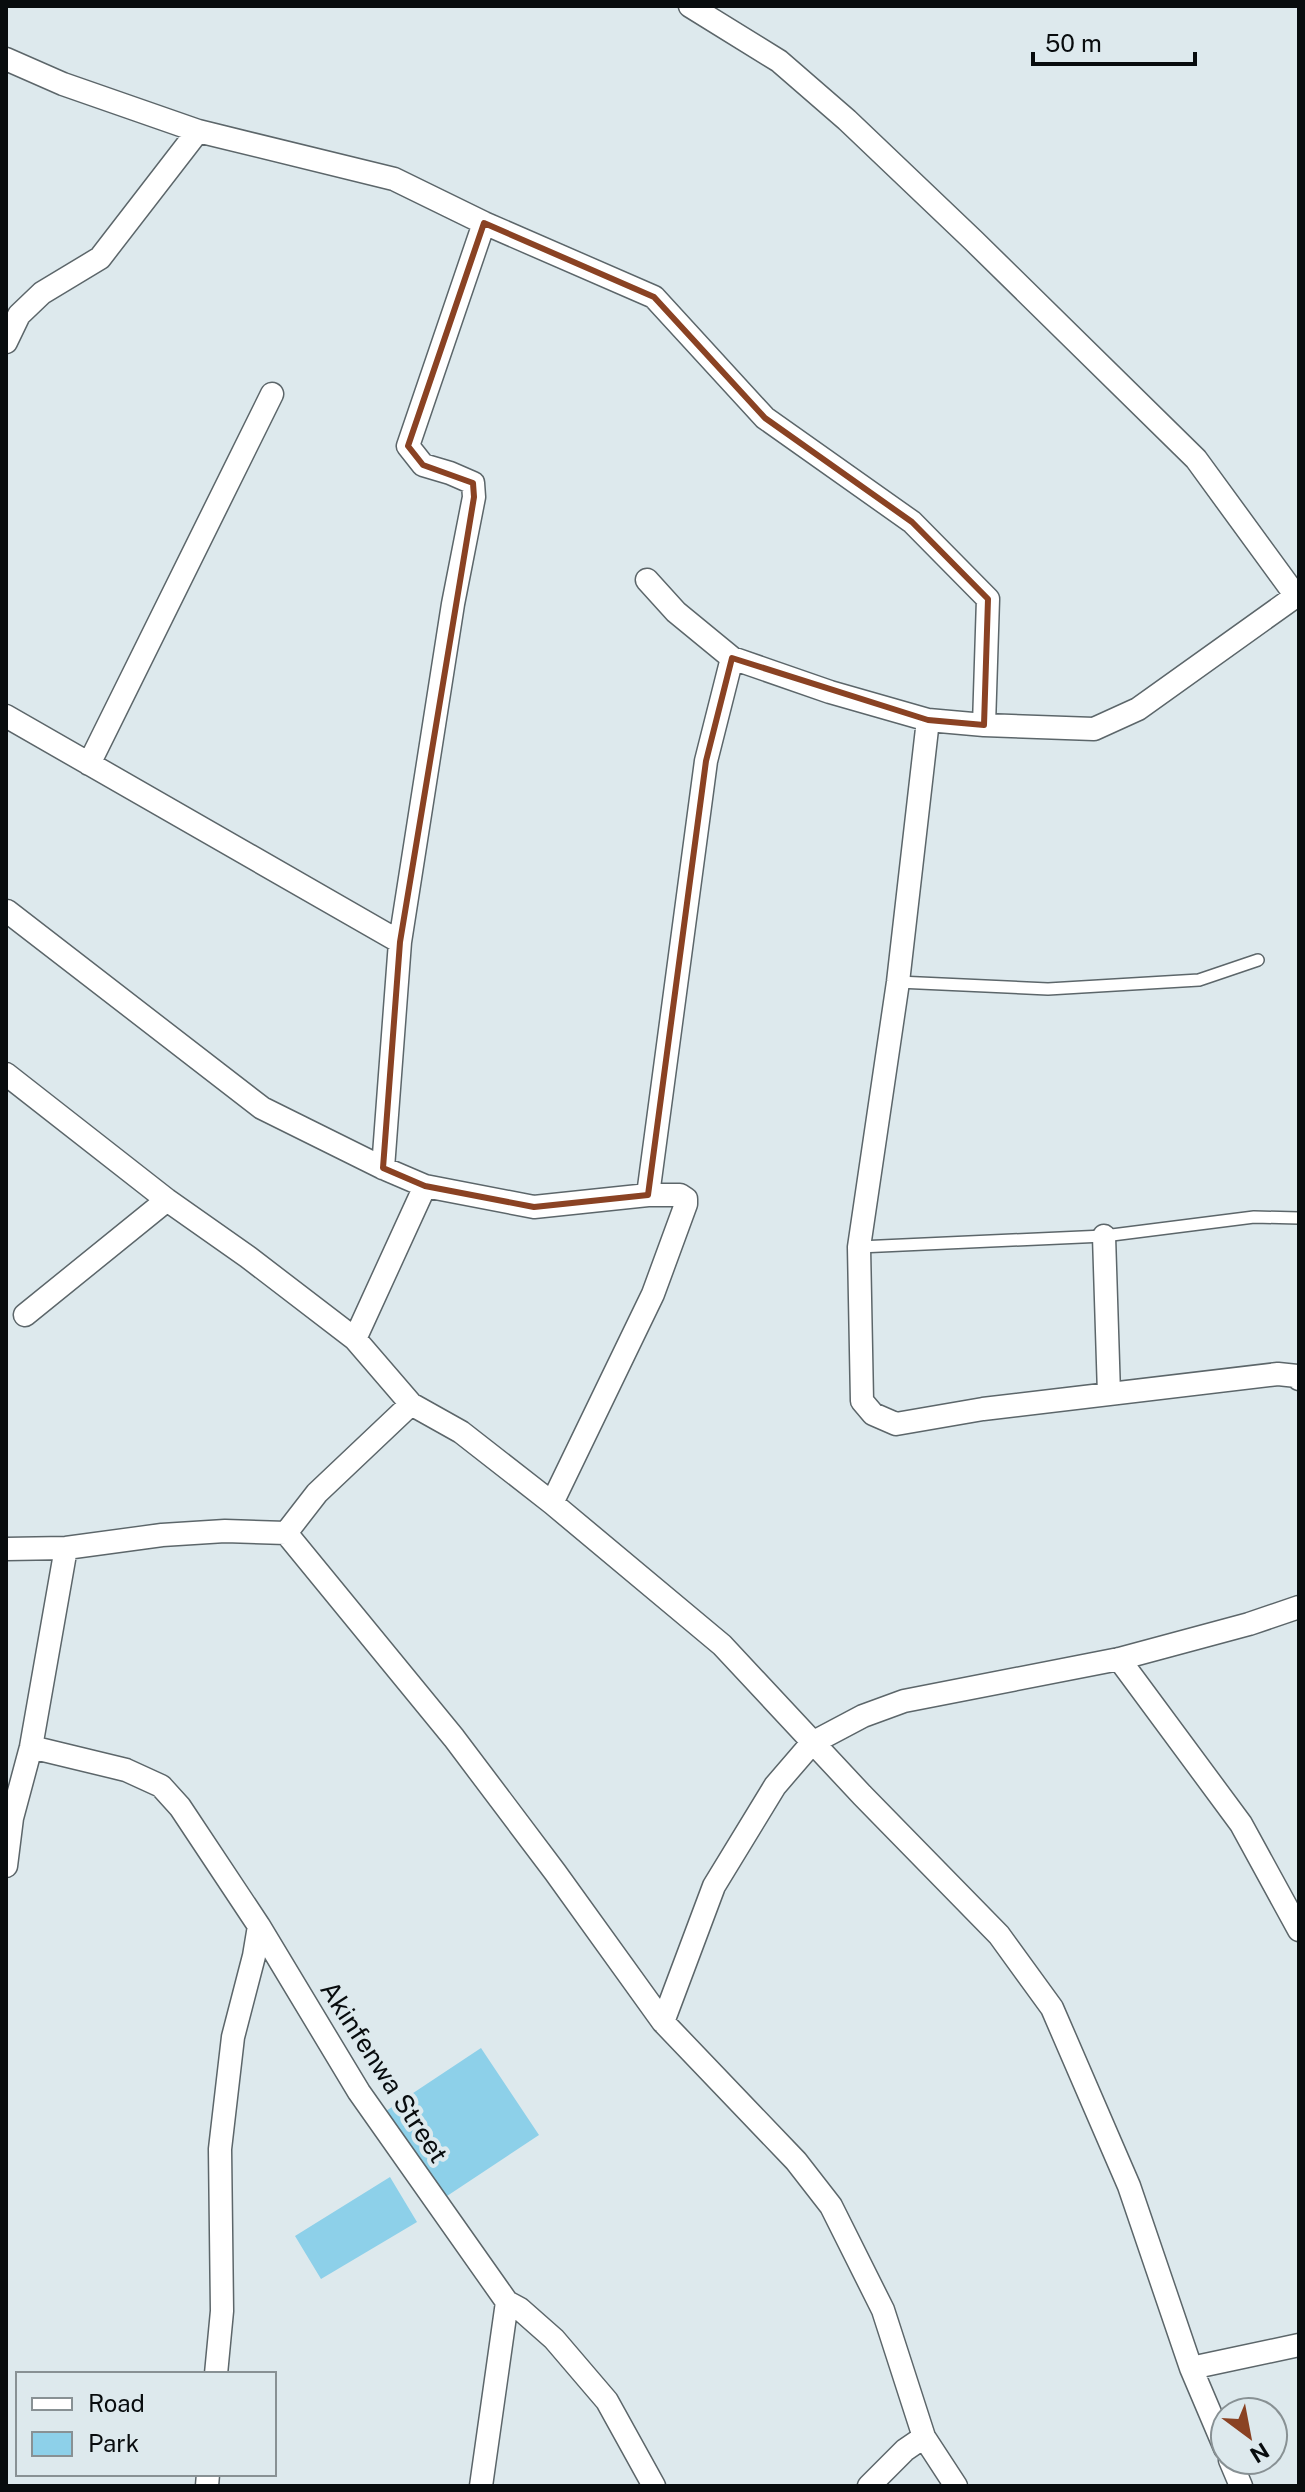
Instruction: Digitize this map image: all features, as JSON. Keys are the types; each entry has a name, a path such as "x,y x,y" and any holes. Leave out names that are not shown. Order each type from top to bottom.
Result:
{"street":[{"path":"647,580 676,612 732,658 830,692 928,720 1094,729 1138,709 1296,596 1196,459 985,252 847,120 779,61 690,6"},
{"path":"6,59 63,84 198,131 394,179 484,223 654,297 765,418 912,522 988,599 984,725"},
{"path":"6,342 19,315 42,293 100,258 198,131"},
{"path":"383,1168 400,942 453,604 474,497 473,483 423,465 408,446 484,223"},
{"path":"89,764 272,394"},
{"path":"648,1195 706,761 732,658"},
{"path":"6,716 187,817 400,942"},
{"path":"928,720 898,982 859,1247 862,1401 873,1414 896,1424 983,1409 1278,1374 1297,1376 1299,1379"},
{"path":"7,911 262,1108 425,1186 534,1207 648,1195 680,1195 686,1199 653,1294 552,1503"},
{"path":"6,1074 167,1200 355,1339 411,1404 461,1432 552,1503 722,1645 812,1743 999,1935 1052,2008 1129,2186 1191,2368 1209,2410"},
{"path":"355,1339 425,1186"},
{"path":"25,1315 167,1200"},
{"path":"1104,1236 1109,1394"},
{"path":"286,1533 317,1493 411,1404"},
{"path":"6,1549 66,1548 162,1535 225,1531 286,1533 454,1738 663,2022 796,2161 831,2206 883,2310 924,2437 956,2486"},
{"path":"6,1866 12,1818 31,1747 66,1548"},
{"path":"663,2022 714,1886 775,1786 812,1743 863,1716 904,1701 1119,1659 1249,1624 1299,1607"},
{"path":"1119,1659 1241,1824 1299,1930"},
{"name":"Akinfenwa Street","path":"31,1747 126,1770 161,1786 180,1807 259,1926 359,2092 507,2302 520,2309 554,2339 607,2401 654,2486"},
{"path":"216,2372 222,2311 220,2149 233,2037 259,1926"},
{"path":"481,2486 507,2302"},
{"path":"1191,2368 1299,2345"},
{"path":"869,2486 905,2450 924,2437"}],"lane":[{"path":"898,982 1078,988 1199,980 1258,960"},
{"path":"859,1247 1104,1236 1254,1217 1299,1218"}],"highlighted area":[{"path":"484,223 654,297 765,418 912,522 988,599 984,725 928,720 732,658 706,761 648,1195 534,1207 425,1186 383,1168 400,942 474,497 473,483 423,465 408,446"}],"green space":[{"path":"481,2048 539,2135 444,2198 386,2111"},
{"path":"390,2177 417,2222 321,2279 295,2236"}]}
